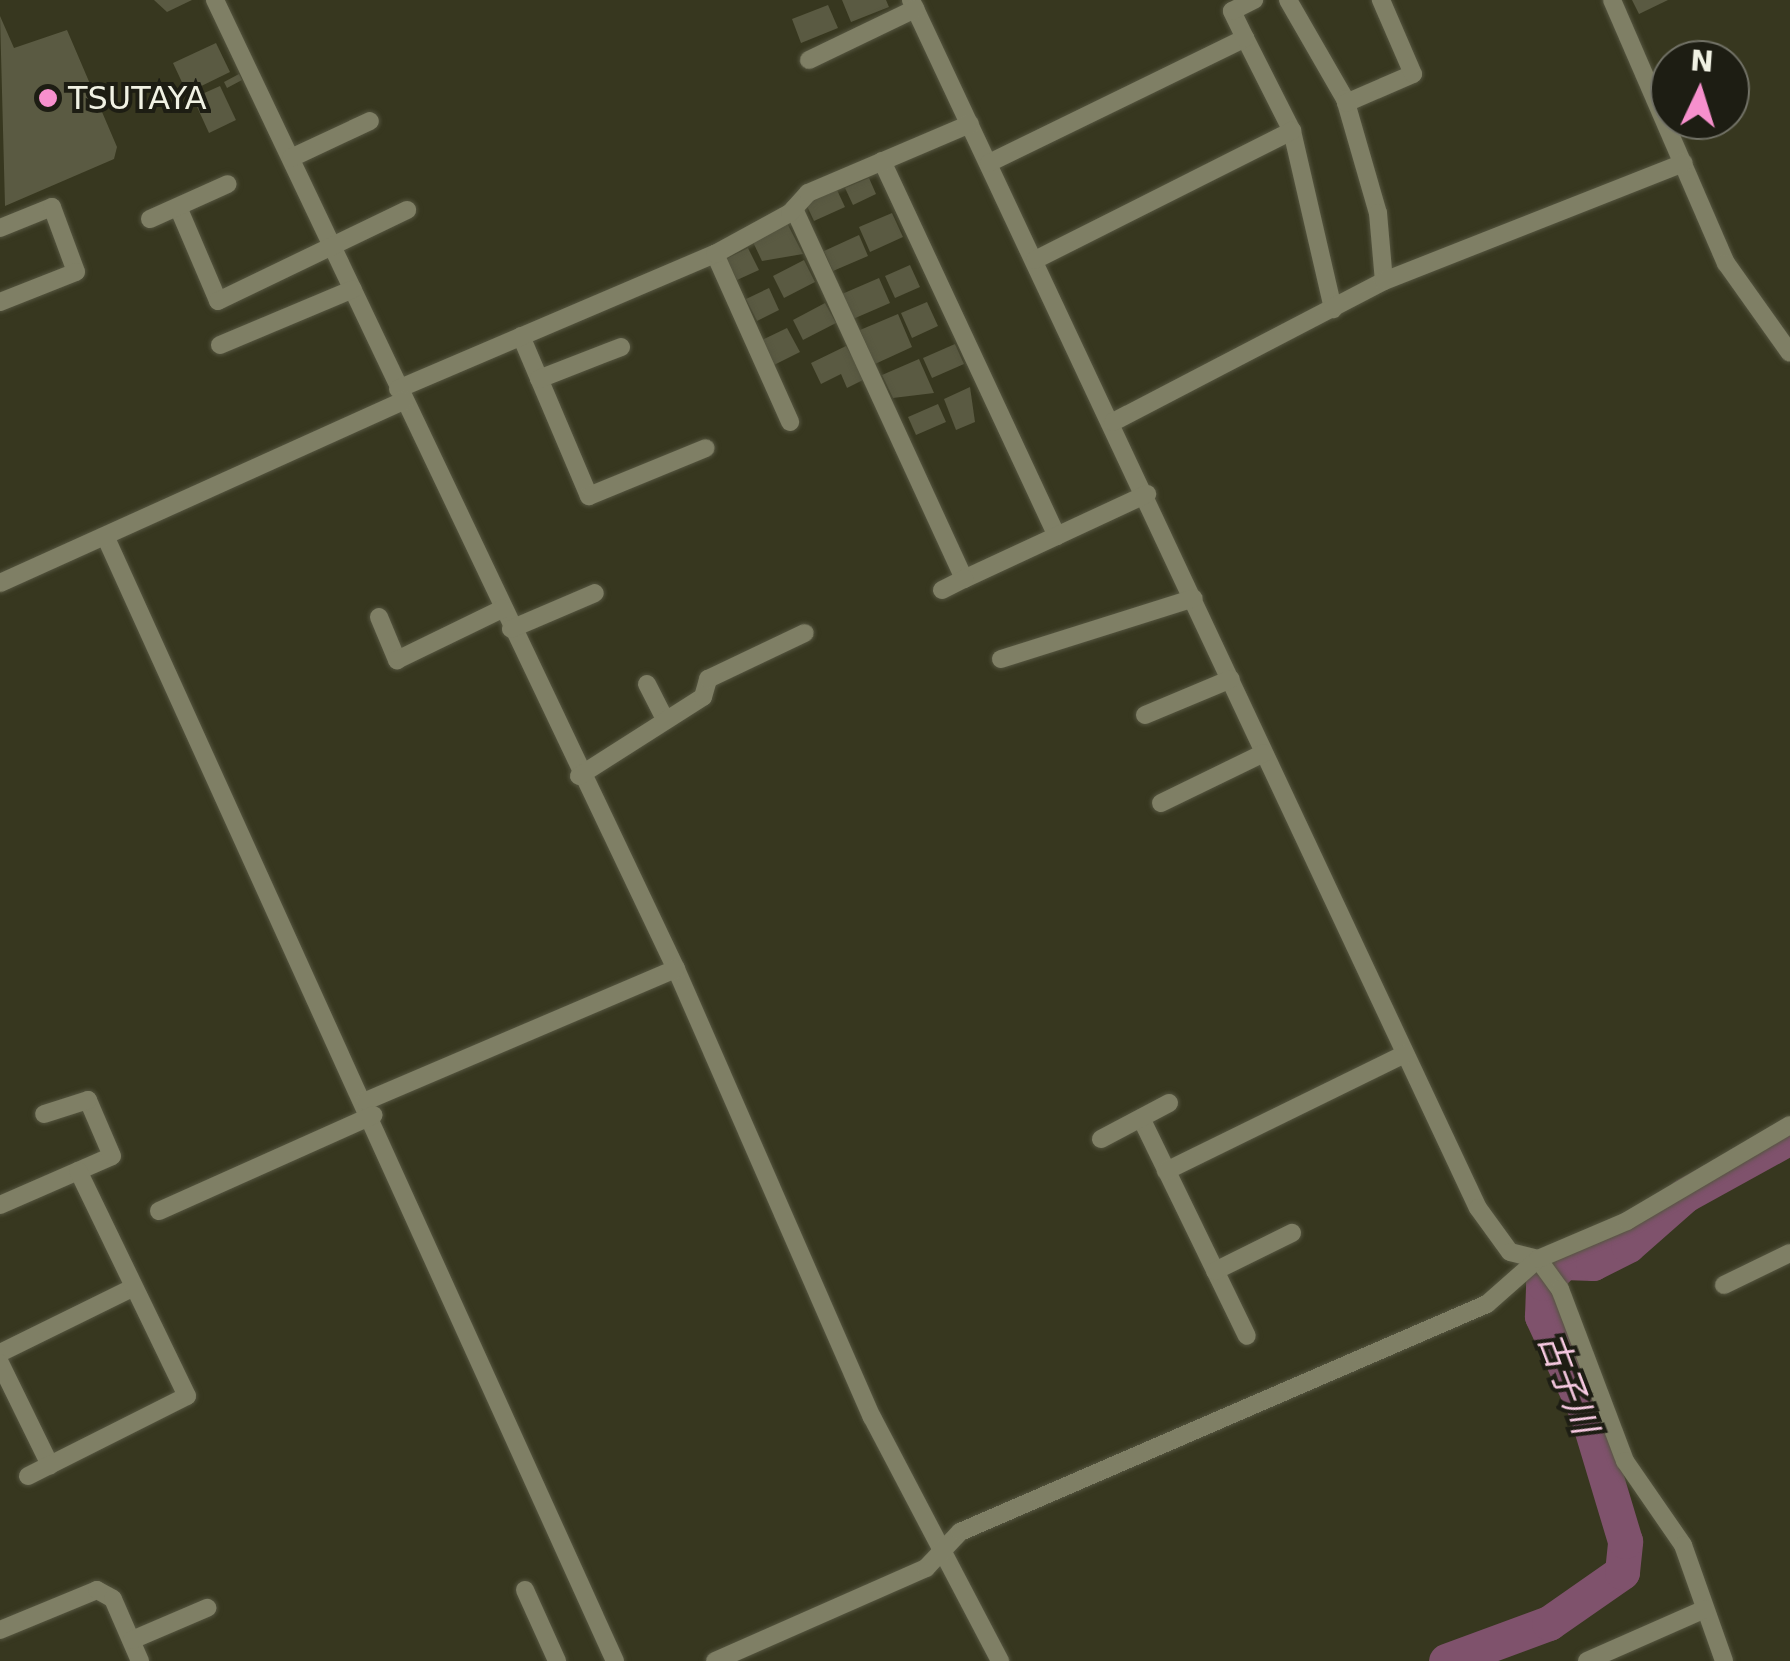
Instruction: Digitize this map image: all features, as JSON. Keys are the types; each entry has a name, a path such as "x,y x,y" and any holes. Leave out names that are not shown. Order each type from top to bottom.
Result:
{"street":[{"path":"215,0 579,776 676,969 872,1416 1000,1661"},
{"path":"1254,0 1232,11 1292,131 1333,309"},
{"path":"1288,0 1346,103 1378,214 1384,281"},
{"path":"1346,103 1413,74 1381,0"},
{"path":"1612,0 1726,263 1790,353"},
{"path":"809,60 913,4 1114,422 1478,1208 1510,1252 1541,1262 1560,1289 1625,1460 1683,1545 1724,1661"},
{"path":"989,163 1245,38"},
{"path":"292,158 370,122"},
{"path":"0,582 106,538 521,336 715,254 794,208 808,192 970,124"},
{"path":"1035,260 1292,131"},
{"path":"882,161 1057,536"},
{"path":"1114,422 1384,281 1684,163"},
{"path":"150,219 228,184"},
{"path":"0,228 52,207 76,272 0,302"},
{"path":"178,207 218,301 407,210"},
{"path":"794,208 964,579"},
{"path":"715,254 790,422"},
{"path":"220,345 353,289"},
{"path":"521,336 589,496 706,448"},
{"path":"539,378 620,347"},
{"path":"942,590 1146,494"},
{"path":"106,538 232,804 256,882 370,1108 429,1258 615,1661"},
{"path":"511,630 595,593"},
{"path":"1001,659 1194,598"},
{"path":"379,617 397,660 502,610"},
{"path":"579,776 704,696 708,679 805,632"},
{"path":"1146,715 1230,679"},
{"path":"647,684 665,719"},
{"path":"1161,803 1264,752"},
{"path":"159,1211 370,1108 676,969"},
{"path":"1166,1171 1405,1054"},
{"path":"0,1205 112,1156 88,1100 44,1114"},
{"path":"1101,1139 1169,1103"},
{"path":"1141,1118 1247,1336"},
{"path":"715,1661 926,1568 960,1532 1487,1304 1541,1262 1627,1221 1790,1124"},
{"path":"28,1476 187,1396 78,1170"},
{"path":"1215,1271 1292,1233"},
{"path":"1724,1285 1790,1253"},
{"path":"0,1353 134,1287"},
{"path":"0,1363 50,1465"},
{"path":"0,1630 97,1590 113,1599 140,1661"},
{"path":"525,1590 557,1661"},
{"path":"132,1640 207,1608"},
{"path":"1587,1661 1706,1608"}],"building":[{"path":"154,0 192,0 167,12"},
{"path":"842,0 886,0 889,7 851,22"},
{"path":"1632,0 1668,0 1639,14"},
{"path":"828,5 838,28 801,43 792,19"},
{"name":"TSUTAYA","path":"0,16 14,48 67,30 117,147 114,159 5,206"},
{"path":"216,43 230,72 187,93 173,63"},
{"path":"239,74 242,80 227,88 224,82"},
{"path":"220,86 236,120 209,133 193,98"},
{"path":"869,178 876,194 853,205 845,188"},
{"path":"837,190 845,207 814,221 806,204"},
{"path":"892,213 903,237 870,252 859,227"},
{"path":"787,223 803,254 762,261 752,240"},
{"path":"859,235 868,256 833,271 824,251"},
{"path":"748,248 759,270 737,280 726,259"},
{"path":"804,260 815,282 784,298 773,276"},
{"path":"910,265 920,287 895,298 885,276"},
{"path":"879,278 890,303 853,319 842,294"},
{"path":"769,288 779,310 757,321 746,299"},
{"path":"927,302 938,326 912,338 901,313"},
{"path":"825,303 836,323 803,340 793,320"},
{"path":"898,314 912,347 875,364 860,330"},
{"path":"787,328 800,352 774,365 762,340"},
{"path":"955,344 964,364 932,378 923,358"},
{"path":"846,346 865,379 847,388 841,374 821,384 811,363"},
{"path":"919,359 934,393 893,398 882,375"},
{"path":"970,387 975,422 956,430 944,399"},
{"path":"938,404 946,422 916,435 908,417"}],"waterway":[{"name":"古子川","path":"1446,1661 1549,1623 1622,1572 1625,1541 1587,1414 1542,1316 1543,1283 1563,1262 1593,1263 1628,1245 1685,1195 1790,1137"}],"place":[{"name":"TSUTAYA","path":"48,98"}]}
